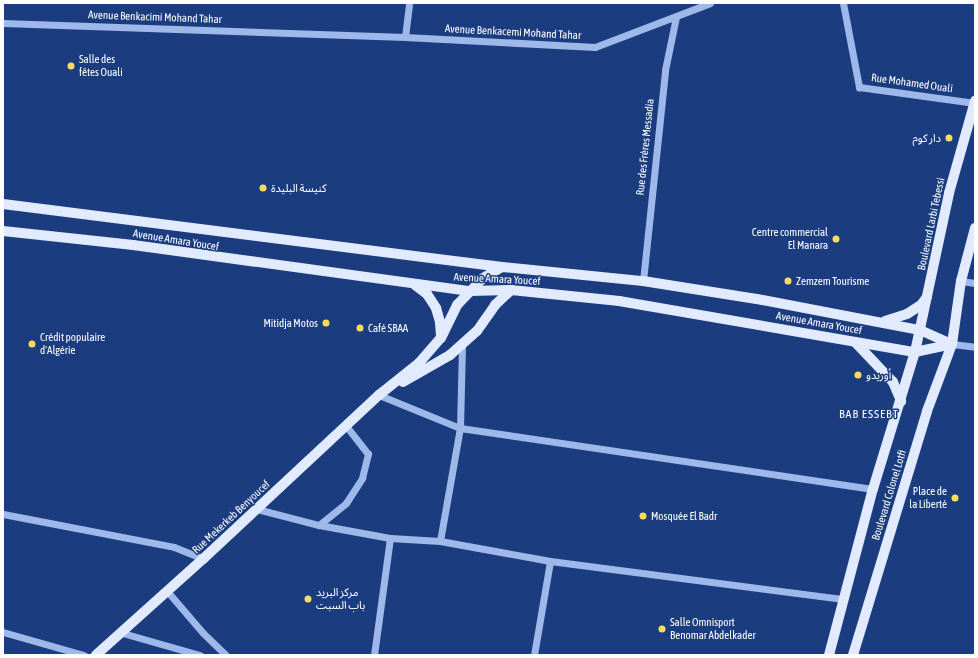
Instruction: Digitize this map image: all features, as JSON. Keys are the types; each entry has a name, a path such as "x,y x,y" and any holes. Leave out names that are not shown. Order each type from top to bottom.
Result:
{"main road":[{"name":"Boulevard Larbi Tebessi","path":"915,352 929,294 949,193 975,102"},
{"name":"Avenue Amara Youcef","path":"3,204 502,267 643,281 882,322 920,330"},
{"path":"920,330 952,344 961,281 975,228"},
{"name":"Avenue Amara Youcef","path":"3,231 133,245 415,285 470,291 511,290 619,301 915,352 952,344"},
{"path":"379,395 419,363 441,338 457,305 483,278 502,267"},
{"path":"415,285 427,294 436,308 440,322 441,338"},
{"path":"379,395 450,356 477,331 495,305 511,290"},
{"path":"882,322 914,310 929,294"},
{"path":"856,342 892,382 901,401"},
{"name":"Boulevard Colonel Lotfi","path":"854,655 927,411 952,344"},
{"name":"Boulevard Colonel Lotfi","path":"829,655 873,489 915,352"},
{"name":"Rue Mekerkeb Benyoucef","path":"96,655 119,632 203,559 379,395"}],"street":[{"path":"405,37 408,3"},
{"name":"Avenue Benkacemi Mohand Tahar","path":"307,34 405,37 595,47 646,26 676,17 710,3"},
{"name":"Rue Mohamed Ouali","path":"843,3 859,86 975,102"},
{"name":"Rue des Frères Messadia","path":"643,281 665,70 676,17"},
{"name":"Avenue Benkacimi Mohand Tahar","path":"3,23 307,34"},
{"path":"961,281 975,283"},
{"path":"952,344 975,347"},
{"path":"440,541 460,428 462,345"},
{"path":"379,395 460,428 873,489"},
{"path":"319,525 346,503 362,478 368,454 346,426"},
{"path":"257,509 319,525 390,538 440,541 550,561 844,599"},
{"path":"3,514 174,547 203,559"},
{"path":"374,655 390,538"},
{"path":"534,655 550,561"},
{"path":"167,590 203,633 226,655"},
{"path":"3,632 84,655"},
{"path":"119,632 200,655"}],"place":[{"name":"Salle des fêtes Ouali","path":"71,66"},
{"name":"دار كوم","path":"949,138"},
{"name":"كنيسة البليدة","path":"263,188"},
{"name":"Centre commercial El Manara","path":"836,239"},
{"name":"Zemzem Tourisme","path":"788,281"},
{"name":"Mitidja Motos","path":"326,323"},
{"name":"Café SBAA","path":"360,328"},
{"name":"Crédit populaire d'Algérie","path":"32,344"},
{"name":"أوريدو","path":"858,375"},
{"name":"Place de la Liberté","path":"955,498"},
{"name":"Mosquée El Badr","path":"643,516"},
{"name":"مركز البريد باب السبت","path":"308,599"},
{"name":"Salle Omnisport Benomar Abdelkader","path":"662,629"}],"district":[{"name":"BAB ESSEBT","path":"869,415"}]}
